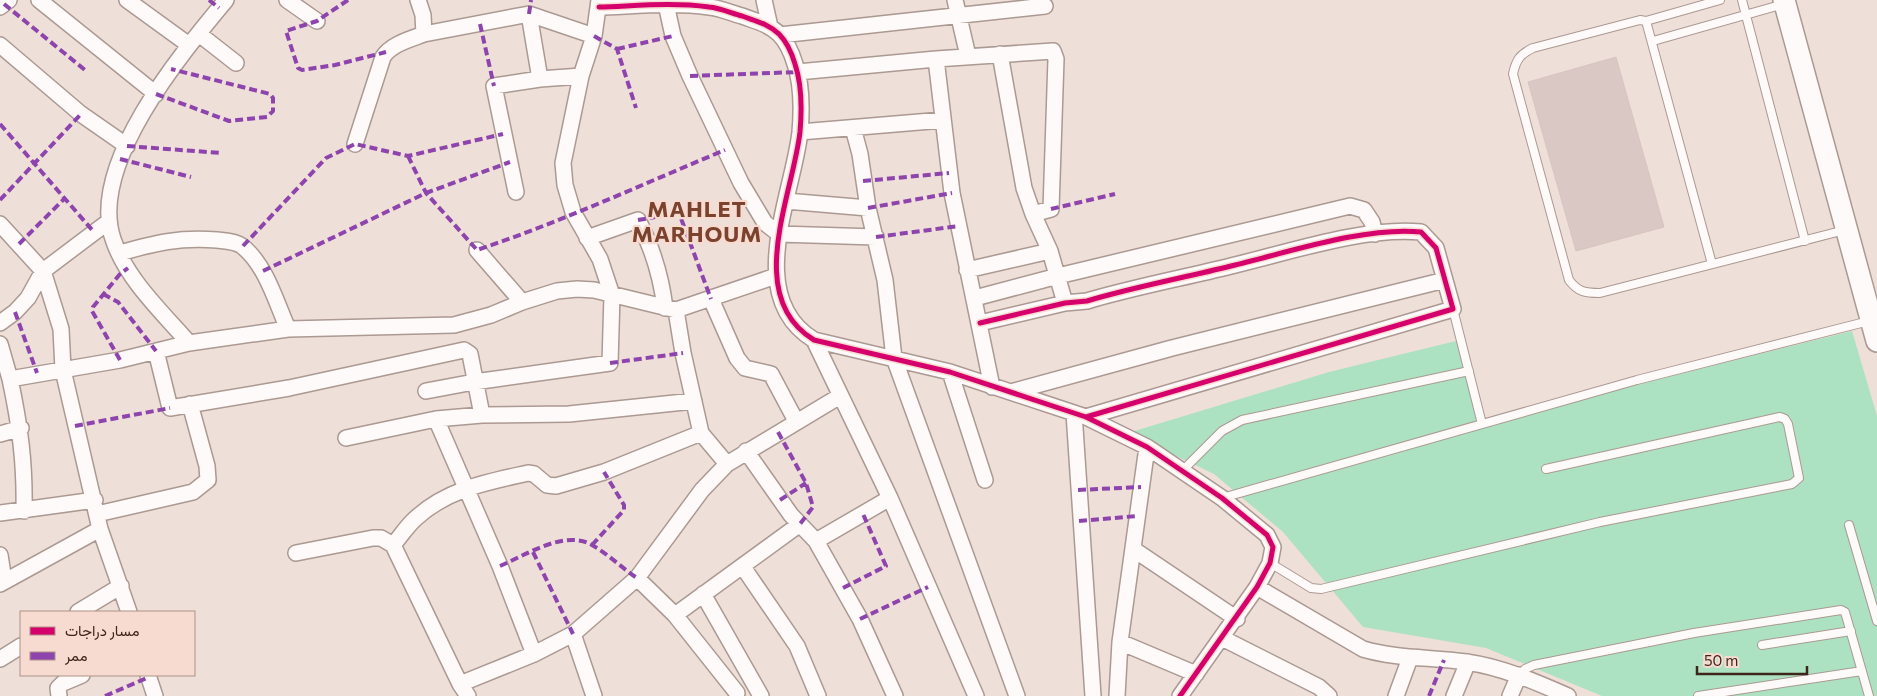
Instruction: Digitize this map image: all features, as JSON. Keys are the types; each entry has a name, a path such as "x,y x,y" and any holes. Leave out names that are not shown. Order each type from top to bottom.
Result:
{"street":[{"path":"0,7 9,0"},
{"path":"39,0 156,94"},
{"path":"189,343 150,297 128,268 120,253 108,222 111,193 120,159 156,94 171,69 226,0"},
{"path":"287,0 317,21"},
{"path":"418,0 424,34"},
{"path":"764,0 775,31 791,53 801,86 800,132 779,234 776,276 789,316 799,329 814,340 950,372 1080,415 1147,446 1222,498 1268,535 1273,547 1270,563 1258,587 1237,619 1180,696"},
{"path":"955,0 968,56"},
{"path":"1785,2 1847,230 1866,286 1874,331"},
{"path":"137,3 194,40 236,63"},
{"path":"426,391 474,382 610,363 612,295 602,265 570,202 565,185 563,163 581,76 594,36 599,4 666,4 721,9 775,31 958,16 1045,6"},
{"path":"666,4 673,36 680,55 741,183 759,216 779,234 876,237"},
{"path":"529,14 540,79"},
{"path":"355,144 383,57 398,45 424,34 529,14 594,36"},
{"path":"0,46 81,114 127,146"},
{"path":"798,72 1050,50 1055,54 1051,209 1033,214"},
{"path":"1000,54 1022,181 1033,214 1050,251 1065,303"},
{"path":"936,59 952,194 992,387"},
{"path":"516,192 494,86 540,79 581,76"},
{"path":"800,132 943,120"},
{"path":"853,128 868,208 885,280 894,358 1017,696"},
{"path":"786,201 868,208"},
{"path":"975,298 1058,276 1350,206 1364,210 1372,222 1375,234"},
{"path":"587,238 638,220 656,259 683,353 701,433 727,464"},
{"path":"0,323 15,312 28,298 43,271 108,222"},
{"path":"0,224 43,271 61,329 63,370 100,529 129,611"},
{"path":"980,323 1065,303 1087,301 1323,244 1375,234 1409,231 1421,232 1436,248 1453,309 1080,415"},
{"path":"120,253 177,239 193,238 236,242 242,246 262,271 288,329"},
{"path":"477,250 522,302"},
{"path":"967,270 1050,251"},
{"path":"10,379 120,360 189,343 288,329 454,326 557,291 594,290 670,309 710,299 776,276"},
{"path":"1010,392 1172,348 1445,280"},
{"path":"710,299 737,358 745,368 771,374 796,422"},
{"path":"814,340 890,498 976,696"},
{"path":"0,344 21,428 24,466 24,511"},
{"path":"156,351 170,408 289,388 464,350 470,354 482,415"},
{"path":"950,372 985,480"},
{"path":"296,553 373,538 381,538 393,545 464,690 573,634 637,578 702,490 727,464 840,396"},
{"path":"346,438 436,419 482,415 569,414 694,401"},
{"path":"0,513 96,507 193,492 203,486 208,480 207,466 190,404"},
{"path":"1080,415 1093,696"},
{"path":"436,419 464,488 500,566 534,654"},
{"path":"0,434 21,428"},
{"path":"393,545 415,518 446,497 464,488 528,473 534,474 547,485 556,486 604,472 701,433"},
{"path":"1116,696 1120,642 1147,446"},
{"path":"746,451 791,515 816,541 860,619 895,696"},
{"path":"816,541 890,498"},
{"path":"674,615 744,567 800,524"},
{"path":"0,555 2,582 100,529"},
{"path":"1133,549 1237,619"},
{"path":"744,567 797,646 818,696"},
{"path":"637,578 674,615 733,694 758,690 703,594"},
{"path":"80,611 121,586"},
{"path":"1258,587 1363,649 1410,658 1468,662 1519,675 1568,696"},
{"path":"573,634 594,696"},
{"path":"1222,638 1319,687 1329,696"},
{"path":"1120,642 1196,674"},
{"path":"0,659 20,647"},
{"path":"1396,696 1410,658"},
{"path":"1454,696 1468,662"},
{"path":"1510,696 1519,675"},
{"path":"59,696 58,688 63,683 80,676"},
{"path":"148,676 155,696"}],"lane":[{"path":"1720,0 1646,21 1640,20 1533,48 1519,58 1513,74 1570,280 1576,289 1586,293 1600,293 1847,230"},
{"path":"1742,0 1805,240"},
{"path":"1653,41 1785,2"},
{"path":"1646,21 1653,41 1712,264"},
{"path":"1453,309 1482,424"},
{"path":"1222,498 1637,380 1874,331"},
{"path":"1183,470 1222,431 1242,420 1469,371"},
{"path":"1270,563 1310,588 1321,589 1600,522 1792,484 1799,478 1788,424 1785,419 1780,417 1546,469"},
{"path":"1849,525 1877,621"},
{"path":"1519,675 1534,664 1694,633 1844,610 1869,696"},
{"path":"1762,645 1851,630"},
{"path":"1698,696 1862,671"}],"green space":[{"path":"1852,331 1877,416 1877,696 1602,696 1486,648 1363,627 1283,532 1214,474 1128,433 1329,372 1464,339 1485,423"}],"building":[{"path":"1616,57 1664,227 1576,251 1528,82"}],"marked path":[{"path":"209,0 219,8"},
{"path":"348,0 317,21 286,31 298,68 302,70 335,65 386,52"},
{"path":"529,14 531,0"},
{"path":"4,4 85,70"},
{"path":"480,24 494,86"},
{"path":"594,36 617,49 636,108"},
{"path":"617,49 673,36"},
{"path":"156,94 229,121 267,117 273,111 273,98 270,94 171,69"},
{"path":"690,76 798,72"},
{"path":"0,200 81,114"},
{"path":"0,124 93,231"},
{"path":"243,246 326,158 355,144 408,156 503,134"},
{"path":"127,146 221,153"},
{"path":"408,156 426,193 477,250 571,215 725,150"},
{"path":"120,159 191,177"},
{"path":"263,271 426,193 510,162"},
{"path":"863,181 949,173"},
{"path":"868,208 952,193"},
{"path":"1051,209 1115,194"},
{"path":"19,244 66,197"},
{"path":"638,220 679,213 711,299"},
{"path":"876,237 959,226"},
{"path":"120,360 92,311 93,307 120,274 128,268"},
{"path":"103,294 118,302 156,351"},
{"path":"15,312 37,373"},
{"path":"610,363 683,353"},
{"path":"75,426 170,408"},
{"path":"778,432 806,483 813,507 800,524"},
{"path":"592,545 624,510 624,505 604,472"},
{"path":"780,500 806,483"},
{"path":"1078,490 1141,487"},
{"path":"843,588 886,566 863,514"},
{"path":"1079,521 1137,516"},
{"path":"500,566 546,545 570,540 592,545 637,578"},
{"path":"533,552 573,634"},
{"path":"860,619 928,587"},
{"path":"1429,696 1444,660"},
{"path":"105,696 149,677"}],"cycle path":[{"path":"599,7 667,5 721,9 766,25 779,34 784,41 791,52 797,72 801,97 801,115 796,157 778,244 777,272 781,298 793,321 814,340 950,372 1086,417 1147,447 1222,498 1267,535 1273,547 1270,563 1257,587 1180,696"},
{"path":"980,323 1065,303 1087,301 1351,237 1399,231 1421,232 1436,248 1453,309 1086,417"}],"district":[{"name":"MAHLET MARHOUM","path":"697,220"}]}
